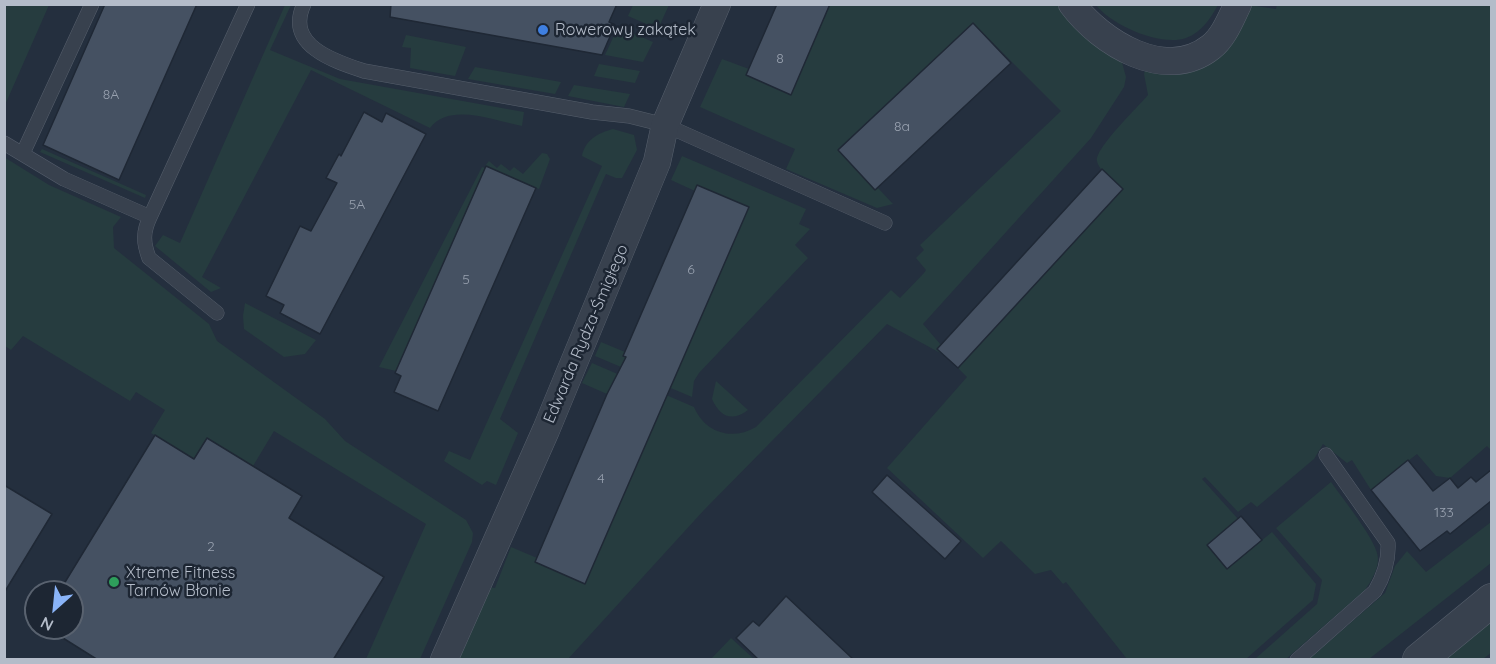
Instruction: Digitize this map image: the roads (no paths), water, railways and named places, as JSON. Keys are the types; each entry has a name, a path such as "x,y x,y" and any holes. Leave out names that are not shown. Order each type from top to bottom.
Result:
{"street":[{"name":"Edwarda Rydza-Śmigłego","path":"444,660 546,430 653,173 665,125 717,4"},
{"path":"1072,4 1084,21 1102,36 1128,51 1160,60 1184,60 1198,55 1213,45 1238,4"},
{"path":"1419,660 1491,600"}],"lane":[{"path":"23,153 92,4"},
{"path":"217,313 149,258 144,244 144,229 248,4"},
{"path":"304,4 298,26 303,37 313,49 341,64 364,71 592,112 629,116 665,125 885,223"},
{"path":"4,143 64,179 150,217"},
{"path":"1297,660 1375,591 1382,579 1388,558 1388,543 1326,455"}],"place":[{"name":"Rowerowy zakątek","path":"543,30"},
{"name":"Xtreme Fitness Tarnów Błonie","path":"114,582"}]}
